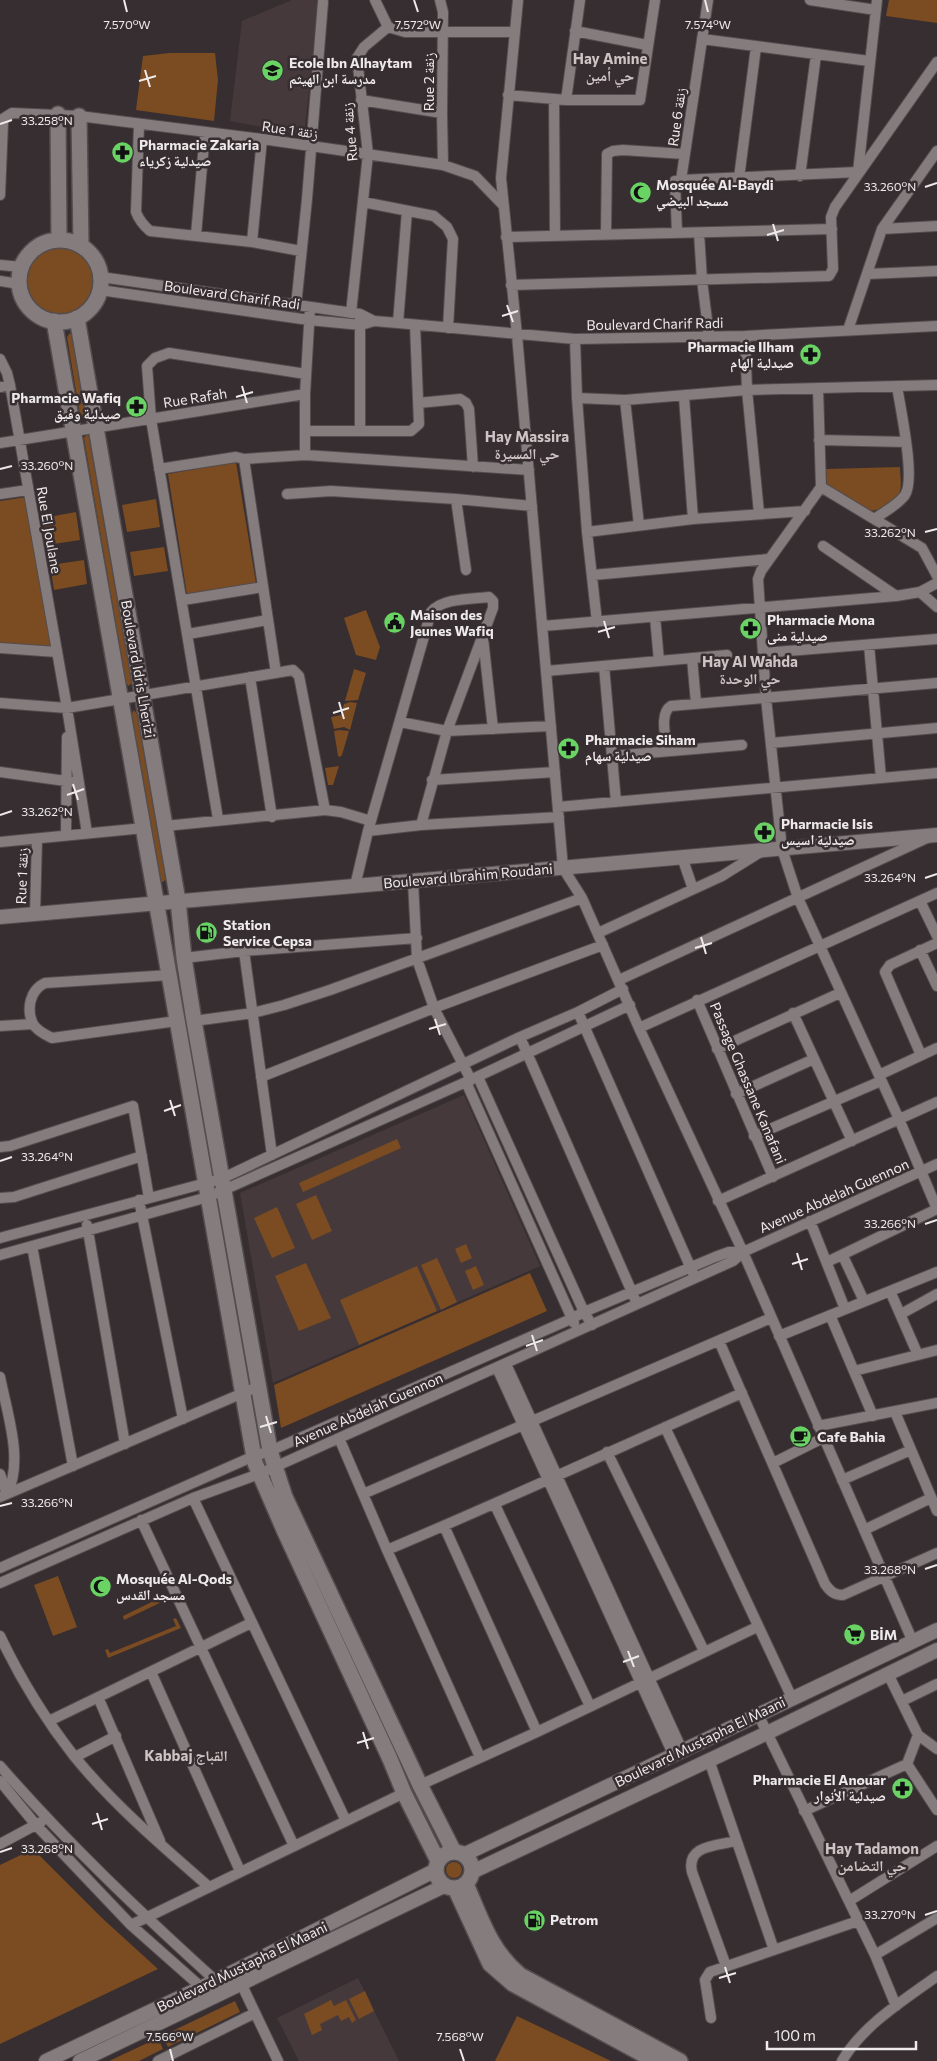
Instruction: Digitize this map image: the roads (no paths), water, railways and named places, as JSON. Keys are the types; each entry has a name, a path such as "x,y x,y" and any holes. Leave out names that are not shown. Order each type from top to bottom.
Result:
{"main road":[{"path":"58,114 59,240"},
{"path":"78,116 81,246"},
{"path":"59,240 81,246 95,259 100,283 92,306 77,318 64,321 54,321 42,317 30,308 23,298 20,284 22,267 28,256 36,248 47,242 59,240"},
{"name":"Boulevard Idris Lherizi","path":"77,318 178,901 184,958 222,1184 251,1390"},
{"name":"Boulevard Idris Lherizi","path":"54,321 158,903 207,1190 251,1390"},
{"path":"251,1390 285,1497 420,1785 459,1853 470,1862 459,1882 484,1953 498,1972 512,1984 655,2061"},
{"path":"251,1390 254,1456 259,1474 437,1865 438,1879 459,1882"},
{"path":"404,1793 420,1785"},
{"path":"437,1865 447,1853 459,1853"},
{"path":"459,1882 506,1964 520,1975 680,2061"}],"street":[{"path":"375,0 388,27 405,32 514,32"},
{"name":"Rue 2 زنقة","path":"440,0 443,12 442,113 444,165"},
{"path":"518,0 501,178 517,335 563,868 582,898 639,1028 743,1252 913,1642"},
{"path":"566,100 580,0"},
{"path":"508,95 566,100 640,100 655,0"},
{"name":"Rue 6 زنقة","path":"677,234 675,181 681,180 708,0"},
{"path":"810,0 876,5 858,172"},
{"path":"296,306 323,2"},
{"name":"Rue 4 زنقة","path":"360,431 357,317 363,202 368,154 357,58 364,46 388,27"},
{"path":"575,31 647,46"},
{"path":"702,39 869,61"},
{"path":"738,178 756,47"},
{"path":"800,176 816,55"},
{"path":"511,285 829,276 833,270 831,217 835,207 937,62"},
{"path":"554,99 555,235"},
{"path":"361,100 442,113"},
{"name":"Rue 1 زنقة","path":"1,162 4,118 12,113 58,114 262,139 444,165 475,176 503,205"},
{"path":"138,124 136,212 139,219 150,231 252,242 301,251"},
{"path":"196,235 205,132"},
{"path":"252,242 262,139"},
{"path":"606,233 607,158 609,152 623,150 685,154"},
{"path":"848,330 882,229 937,151"},
{"path":"0,195 1,162"},
{"path":"681,180 858,172"},
{"path":"363,202 434,216 441,220 454,239 448,328"},
{"path":"398,322 407,211"},
{"path":"882,229 937,226"},
{"path":"506,237 606,233 677,234 832,229"},
{"path":"699,232 702,280 709,336"},
{"path":"0,265 22,267"},
{"path":"867,274 937,271"},
{"path":"0,281 20,284"},
{"name":"Boulevard Charif Radi","path":"100,283 308,320 357,317"},
{"name":"Boulevard Charif Radi","path":"100,283 296,306 374,321 575,339 745,336 937,326"},
{"path":"305,455 305,394 310,308"},
{"path":"306,431 414,429 419,424 415,325"},
{"path":"745,336 747,390 759,513"},
{"path":"575,339 577,398 587,532 597,622"},
{"path":"218,820 183,600 151,419 148,366 150,362 164,354 306,374"},
{"name":"Rue El Joulane","path":"0,359 8,373 5,386 19,440 67,708"},
{"path":"874,519 899,500 909,486 906,442 897,386"},
{"path":"577,398 625,400 684,397 747,390 937,386"},
{"path":"818,388 821,487 769,560 758,579 766,698 782,849 798,898 899,1119 937,1209 843,1256 827,1262"},
{"name":"Rue Rafah","path":"0,443 305,394"},
{"path":"684,397 692,519"},
{"path":"418,403 460,399 466,403 469,409 473,467"},
{"path":"625,400 639,525"},
{"path":"819,440 906,442"},
{"path":"159,469 236,457 244,459 305,455 529,470"},
{"path":"244,459 276,673"},
{"path":"821,487 922,548 937,576"},
{"path":"0,494 28,490"},
{"path":"287,494 332,491 532,506"},
{"path":"456,499 466,570"},
{"path":"587,532 692,519 805,511"},
{"path":"823,546 896,596"},
{"path":"593,575 769,560"},
{"path":"542,626 896,596 920,592 937,582"},
{"path":"183,600 263,587"},
{"path":"920,592 937,607"},
{"path":"355,886 368,831 426,624 435,608 446,603 490,598 493,608 448,731 432,780 421,825"},
{"path":"655,617 659,661"},
{"path":"188,634 268,620"},
{"path":"483,636 493,729"},
{"path":"763,653 937,639"},
{"path":"869,645 881,778"},
{"path":"0,648 56,652"},
{"path":"546,671 727,655"},
{"path":"692,658 696,703"},
{"path":"604,666 616,802"},
{"path":"0,703 67,708 293,670 299,676 325,810"},
{"path":"250,677 272,817"},
{"path":"667,750 665,711 671,706 937,683"},
{"path":"67,708 87,833"},
{"path":"66,834 67,708"},
{"path":"400,722 448,731 551,726"},
{"path":"771,743 937,728"},
{"path":"612,756 742,745"},
{"path":"0,772 66,782 79,782"},
{"path":"432,780 555,772"},
{"path":"368,831 559,812 616,802 937,773"},
{"path":"165,826 218,820 272,817 325,810 371,820"},
{"path":"0,842 38,839 66,834 144,828"},
{"path":"222,1184 272,1155 464,1065 520,1036 578,1012 621,985 798,898 935,835"},
{"name":"Boulevard Ibrahim Roudani","path":"0,917 935,835"},
{"name":"Rue 1 زنقة","path":"35,914 38,839"},
{"path":"598,933 722,876 763,850"},
{"path":"682,857 693,889"},
{"path":"413,881 417,958 434,1008 472,1080 592,1325"},
{"path":"639,1028 697,1000 937,894"},
{"path":"194,1021 252,1013 330,990 582,898"},
{"path":"920,901 937,936"},
{"path":"184,958 244,950 417,938"},
{"path":"921,1055 885,972 890,965 937,943"},
{"path":"261,1077 434,1008 603,945"},
{"path":"244,950 272,1155"},
{"path":"920,950 937,986"},
{"path":"170,974 45,983 36,988 31,997 33,1024 42,1033 52,1038 177,1022"},
{"path":"717,1048 840,993"},
{"name":"Passage Ghassane Kanafani","path":"697,1000 773,1177"},
{"path":"0,1255 143,1216 472,1080 630,1006"},
{"path":"578,1012 696,1278"},
{"path":"793,1014 852,1141"},
{"path":"0,1026 33,1024"},
{"path":"520,1036 638,1304"},
{"path":"754,1136 834,1102 937,1048"},
{"path":"736,1094 814,1059"},
{"path":"472,1080 578,1331"},
{"path":"718,1201 937,1102"},
{"path":"0,1146 10,1146 134,1106 142,1156 143,1216 183,1419"},
{"path":"0,1198 14,1197 142,1156"},
{"name":"Avenue Abdelah Guennon","path":"0,1583 193,1498 259,1474 502,1366 733,1261 743,1252 937,1164"},
{"path":"0,1238 144,1199 207,1190"},
{"path":"86,1215 124,1444"},
{"path":"810,1221 845,1309"},
{"path":"32,1246 73,1466"},
{"name":"Avenue Abdelah Guennon","path":"0,1568 254,1456 270,1452 572,1319 584,1312 730,1252 743,1252"},
{"path":"843,1256 864,1301"},
{"path":"779,1336 937,1272"},
{"path":"890,1291 918,1355"},
{"path":"900,1314 937,1294"},
{"path":"830,1315 873,1416"},
{"path":"363,1494 771,1318"},
{"path":"719,1341 829,1590 837,1595 843,1595 885,1578 937,1553"},
{"path":"854,1371 937,1350"},
{"path":"502,1366 551,1478 596,1572 677,1752"},
{"path":"0,1377 15,1463 12,1484 3,1496"},
{"path":"3,1496 251,1390"},
{"path":"387,1550 495,1505 607,1452 742,1393"},
{"path":"818,1426 937,1403"},
{"path":"895,1412 937,1511"},
{"path":"665,1427 757,1627 792,1698"},
{"path":"339,1438 480,1757"},
{"path":"774,1463 824,1438"},
{"path":"842,1480 910,1450"},
{"path":"607,1452 704,1652"},
{"path":"0,1474 3,1496"},
{"path":"193,1498 250,1623 346,1821"},
{"path":"864,1530 932,1498"},
{"path":"495,1505 590,1706"},
{"path":"142,1520 294,1846"},
{"path":"444,1526 537,1732"},
{"path":"48,1721 250,1623"},
{"path":"420,1785 537,1732 757,1627"},
{"name":"Boulevard Mustapha El Maani","path":"459,1853 937,1630"},
{"path":"0,1636 15,1668 48,1721 75,1757 116,1802 162,1847 208,1886"},
{"name":"Boulevard Mustapha El Maani","path":"46,2061 216,1980 238,1977 341,1936 459,1882 937,1650"},
{"path":"151,1672 240,1871"},
{"path":"888,1674 918,1735 937,1749"},
{"path":"902,1701 937,1684"},
{"path":"98,1697 162,1847"},
{"path":"758,1714 858,1921 896,2006"},
{"path":"804,1811 907,1764 918,1735"},
{"path":"75,1757 116,1736"},
{"path":"709,1760 774,1950"},
{"path":"907,1764 937,1810"},
{"path":"0,1766 46,1819 145,1917 216,1980"},
{"path":"0,1781 36,1825 131,1925 201,1988"},
{"path":"131,1925 208,1886 404,1793"},
{"path":"0,1844 46,1819"},
{"path":"726,1966 692,1872 691,1860 693,1854 700,1850 736,1841"},
{"path":"848,1901 937,1846"},
{"name":"Boulevard Mustapha El Maani","path":"80,2061 238,1977 437,1865"},
{"path":"874,1955 937,1918"},
{"path":"711,2018 705,1980 710,1972 858,1921"},
{"path":"334,1922 341,1936"},
{"path":"842,2061 854,2043 896,2006 937,1976"},
{"path":"238,1977 278,2061"},
{"path":"158,2061 256,2013"}],"place":[{"name":"Ecole Ibn Alhaytam مدرسة ابن الهيثم","path":"273,71"},
{"name":"Pharmacie Zakaria صيدلية زكرياء","path":"123,153"},
{"name":"Mosquée Al-Baydi مسجد البيضي","path":"640,193"},
{"name":"Pharmacie Ilham صيدلية الهام","path":"810,355"},
{"name":"Pharmacie Wafiq صيدلية وفيق","path":"137,406"},
{"name":"Maison des Jeunes Wafiq","path":"394,623"},
{"name":"Pharmacie Mona صيدلية منى","path":"751,628"},
{"name":"Pharmacie Siham صيدلية سهام","path":"569,748"},
{"name":"Pharmacie Isis صيدلية اسيس","path":"765,832"},
{"name":"Station Service Cepsa","path":"207,933"},
{"name":"Cafe Bahia","path":"801,1437"},
{"name":"Mosquée Al-Qods مسجد القدس","path":"100,1587"},
{"name":"BİM","path":"854,1635"},
{"name":"Pharmacie El Anouar صيدلية الأنوار","path":"902,1788"},
{"name":"Petrom","path":"534,1920"}],"district":[{"name":"Hay Amine حي أمين","path":"610,68"},
{"name":"Hay Massira حي المسيرة","path":"527,446"},
{"name":"Hay Al Wahda حي الوحدة","path":"750,670"},
{"name":"Kabbaj القباج","path":"186,1756"},
{"name":"Hay Tadamon حي التضامن","path":"872,1858"}]}
